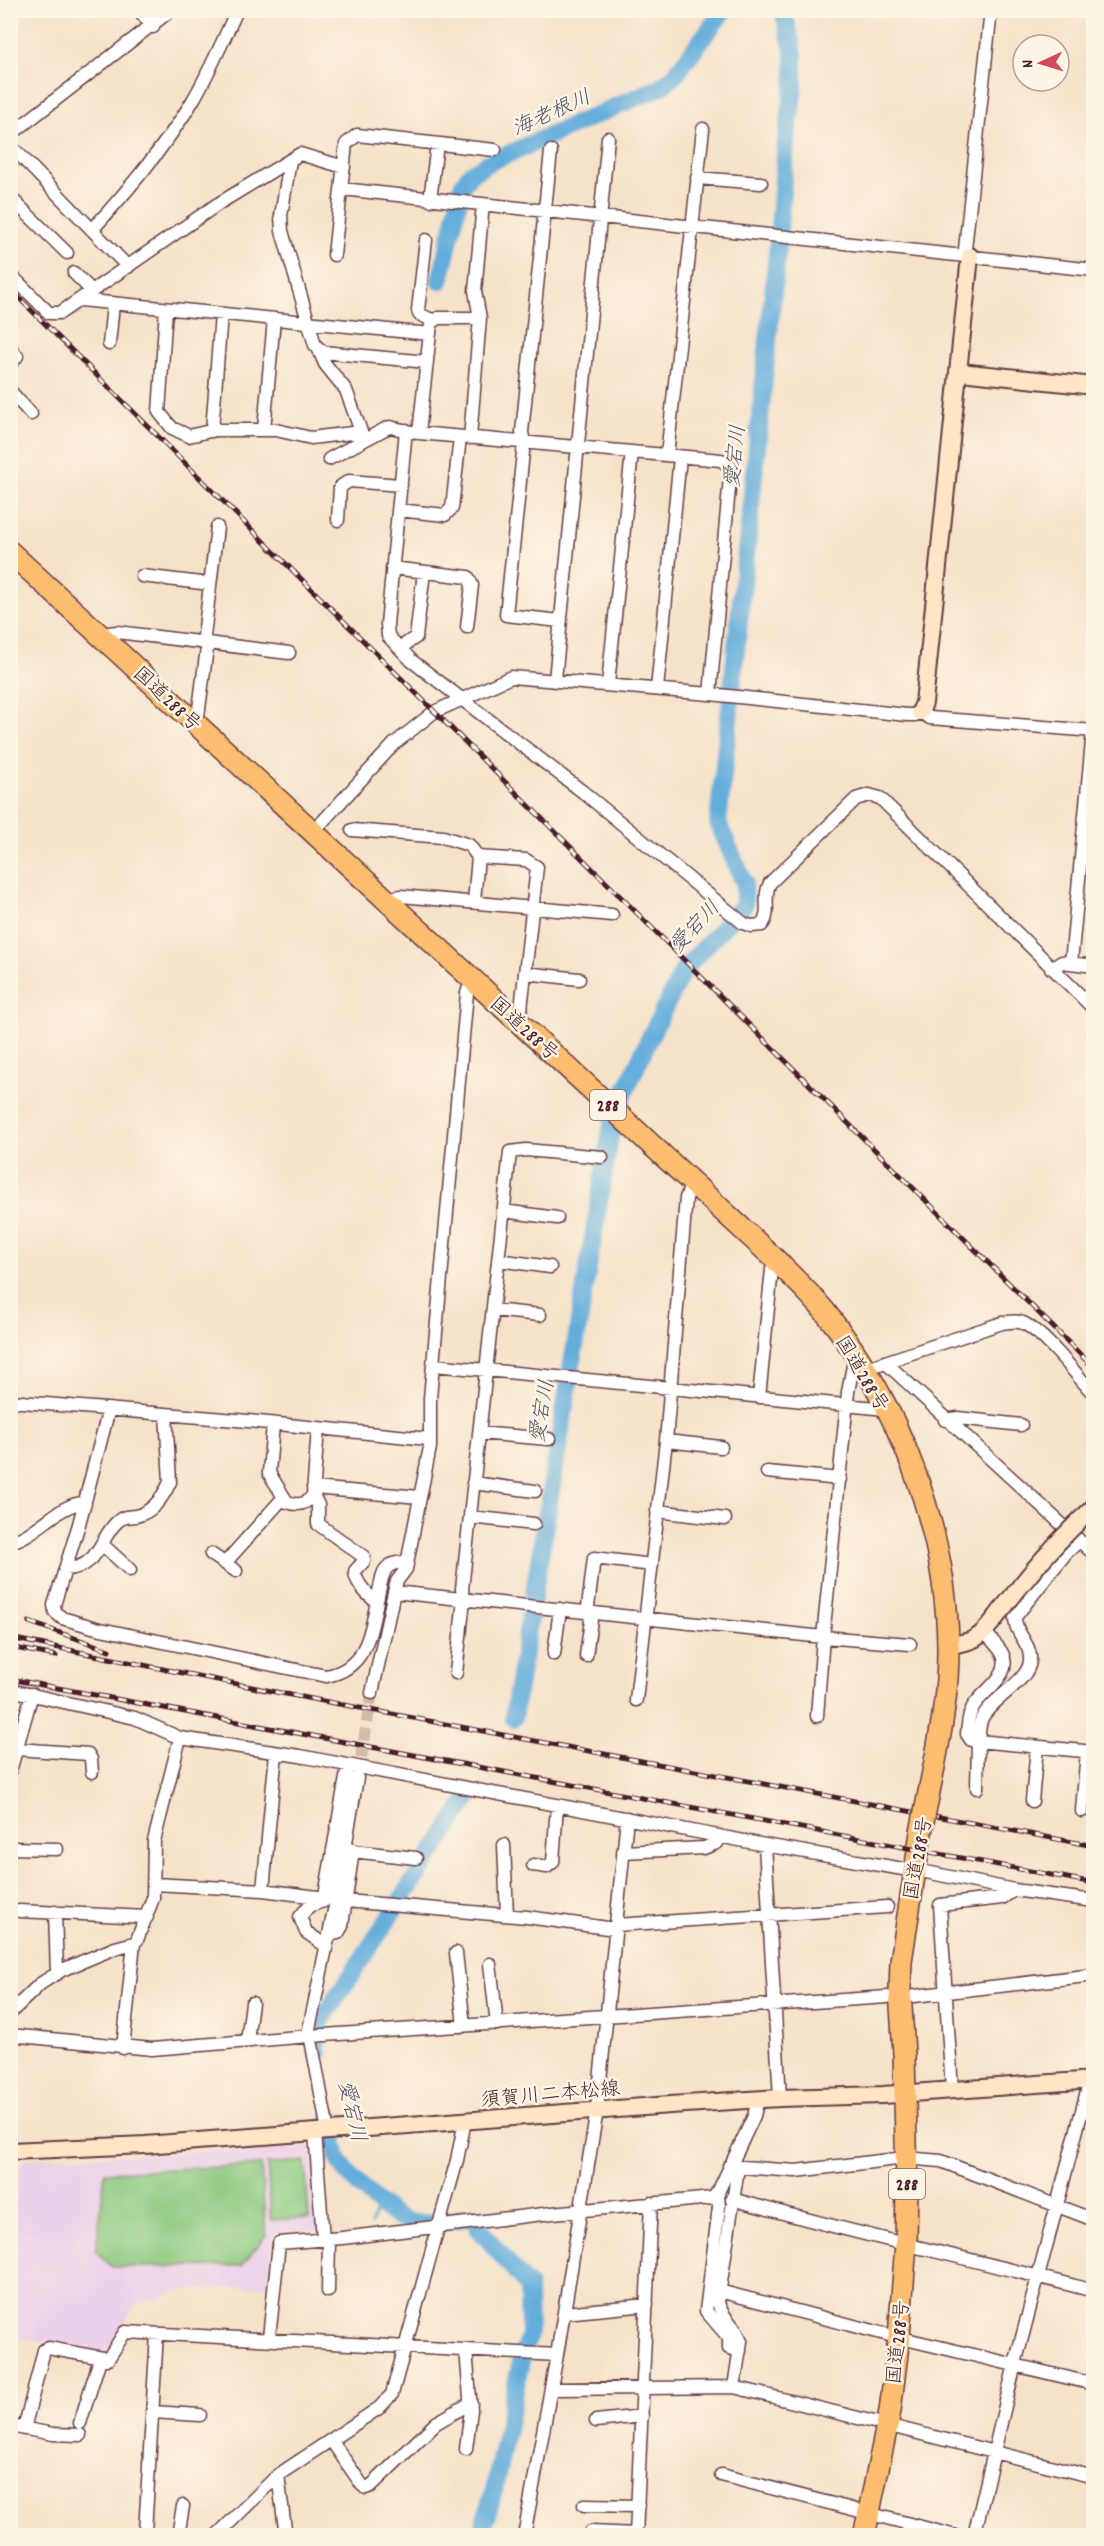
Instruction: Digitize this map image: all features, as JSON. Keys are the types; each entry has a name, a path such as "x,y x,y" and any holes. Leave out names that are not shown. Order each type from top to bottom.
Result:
{"highway":[{"name":"国道288号","path":"10,552 776,1260 827,1315 860,1362 886,1409 915,1476 939,1559 948,1645 945,1706 921,1832 901,1960 906,2243 899,2337 887,2426 864,2535"}],"main road":[{"path":"920,712 926,688 960,372 970,256"},
{"path":"960,372 1094,386"},
{"path":"948,1645 975,1640 989,1626 1033,1568 1062,1535 1094,1507"},
{"name":"須賀川二本松線","path":"10,2151 145,2145 758,2099 904,2093 1091,2080"}],"street":[{"path":"139,10 153,27"},
{"path":"10,135 153,27 171,10"},
{"path":"92,230 124,195 177,125 200,87 237,10"},
{"path":"970,256 965,249 992,10"},
{"path":"667,455 703,129"},
{"path":"334,255 346,144 357,135 495,150"},
{"path":"555,680 608,138"},
{"path":"430,200 437,144"},
{"path":"10,145 128,267"},
{"path":"551,151 506,615 560,621"},
{"path":"10,274 53,314 64,311 218,204 300,154 344,167"},
{"path":"290,160 281,224 285,247 315,345 325,364 346,390 362,436"},
{"path":"697,178 761,183"},
{"path":"342,189 1094,270"},
{"path":"10,197 67,252"},
{"path":"398,510 445,515 452,508 465,438 480,318 475,291 483,204"},
{"path":"426,240 418,310 419,314 434,321"},
{"path":"74,273 92,291"},
{"path":"80,300 430,334"},
{"path":"109,344 112,304"},
{"path":"166,309 159,412 172,428 189,436 212,431 264,430 284,431 311,438 362,436 390,427 465,438 721,460 730,467 710,694"},
{"path":"212,431 221,314"},
{"path":"419,433 431,324 438,318 480,318"},
{"path":"264,430 274,319"},
{"path":"10,348 17,356 10,365"},
{"path":"319,350 427,362"},
{"path":"10,391 31,414"},
{"path":"406,430 387,631 388,636 400,648 461,699 583,792 747,925 759,926 767,918 767,891 770,883 856,799 873,795 885,803 1094,1009"},
{"path":"328,459 362,436"},
{"path":"608,684 632,452"},
{"path":"657,689 680,456"},
{"path":"338,520 340,488 349,481 401,485"},
{"path":"197,724 207,648 204,636 217,527"},
{"path":"392,568 468,576 472,585 467,627"},
{"path":"400,648 416,638 424,572"},
{"path":"142,576 210,584"},
{"path":"100,634 117,632 289,653"},
{"path":"313,832 394,744 434,712 511,677 608,684 908,715 920,712 930,718 1093,731 1071,963"},
{"path":"352,830 443,837 469,845 478,857 474,902"},
{"path":"478,857 526,860 535,864 537,872 521,1009 516,1020"},
{"path":"386,899 401,896 612,915"},
{"path":"1051,968 1058,963 1094,966"},
{"path":"525,973 579,979"},
{"path":"372,1693 394,1592 407,1562 430,1447 434,1365 457,1090 467,993 472,980"},
{"path":"456,1673 478,1433 510,1152 526,1150 602,1157"},
{"path":"636,1700 666,1441 686,1198 692,1183"},
{"path":"503,1211 557,1218"},
{"path":"498,1260 550,1267"},
{"path":"759,1397 772,1269 776,1260"},
{"path":"493,1310 540,1315"},
{"path":"817,1716 847,1407 860,1362 885,1362 1002,1323 1015,1321 1026,1325 1038,1335 1091,1391"},
{"path":"885,1362 1094,1554"},
{"path":"434,1365 886,1409"},
{"path":"10,1401 429,1439"},
{"path":"110,1409 54,1609 62,1618 96,1628 195,1647 236,1659 326,1676 343,1672 355,1664 365,1646 387,1567 393,1563 407,1562"},
{"path":"66,1569 82,1565 103,1545 110,1529 118,1520 150,1510 166,1490 170,1478 166,1414"},
{"path":"945,1419 958,1418 1021,1425"},
{"path":"273,1424 268,1473 287,1503 304,1504 313,1491"},
{"path":"318,1428 313,1491 318,1505 318,1524 364,1557 364,1561 355,1571 355,1578 368,1595 376,1601"},
{"path":"478,1433 549,1439"},
{"path":"666,1441 721,1447"},
{"path":"767,1472 840,1479"},
{"path":"473,1483 535,1491"},
{"path":"313,1491 420,1497"},
{"path":"225,1563 284,1497"},
{"path":"10,1542 40,1528 71,1504 85,1503"},
{"path":"657,1511 725,1519"},
{"path":"470,1517 534,1524"},
{"path":"977,1788 980,1724 986,1712 1023,1676 1030,1663 1029,1650 1015,1623 1015,1617 1066,1553 1079,1541"},
{"path":"103,1545 130,1570"},
{"path":"211,1554 236,1571"},
{"path":"586,1656 591,1620 594,1558 652,1565"},
{"path":"394,1592 910,1644"},
{"path":"554,1654 560,1608"},
{"path":"989,1626 1005,1663 998,1679 979,1697 971,1710 967,1734 971,1740 978,1741 1090,1751 1082,1811"},
{"path":"10,1690 135,1718 180,1738 348,1766 361,1773 557,1805 903,1869"},
{"path":"10,1771 32,1694"},
{"path":"123,2048 134,1943 147,1917 154,1884 154,1841 180,1738"},
{"path":"1032,1801 1037,1746"},
{"path":"17,1749 88,1754 92,1772"},
{"path":"263,1890 276,1754"},
{"path":"328,2291 321,2132 310,2036 312,2013 333,1900 348,1766"},
{"path":"333,1900 352,1851 361,1773"},
{"path":"333,1900 361,1773"},
{"path":"532,1865 547,1866 553,1862 557,1805"},
{"path":"524,2535 558,2355 579,2210 597,2110 627,1818"},
{"path":"623,1852 704,1848 717,1843 720,1836"},
{"path":"504,1845 507,1915"},
{"path":"765,1845 780,2098"},
{"path":"10,1848 57,1848"},
{"path":"352,1851 416,1858"},
{"path":"926,1872 1014,1890 1094,1901"},
{"path":"154,1884 263,1890 333,1900 616,1927 887,1906"},
{"path":"952,2090 940,1905 1002,1898 1014,1890"},
{"path":"327,1940 306,1932 300,1917 306,1908 333,1900"},
{"path":"19,1911 147,1917"},
{"path":"55,1912 57,1974"},
{"path":"10,2013 40,1984 57,1974 115,1948 134,1943"},
{"path":"456,1953 464,2026"},
{"path":"490,1964 497,2024"},
{"path":"914,1996 1094,1975"},
{"path":"10,2035 123,2048 152,2049 310,2036 887,1997"},
{"path":"248,2041 252,2003"},
{"path":"974,2535 1056,2204 1091,2080"},
{"path":"269,2338 277,2244 439,2228 579,2210 713,2198 733,2167 754,2116 758,2099"},
{"path":"216,2535 278,2475 379,2408 392,2394 439,2228 465,2121"},
{"path":"733,2167 796,2171 905,2158 940,2161 1094,2220"},
{"path":"733,2167 732,2199 718,2302 720,2310 740,2335 740,2351 734,2387"},
{"path":"718,2193 719,2207 706,2311 729,2338 729,2348 740,2351"},
{"path":"732,2199 837,2228 906,2243 1094,2291"},
{"path":"591,2532 636,2535 651,2203"},
{"path":"719,2291 1094,2384"},
{"path":"564,2313 647,2305"},
{"path":"24,2429 44,2350 48,2348 108,2359 125,2332 406,2345 558,2355"},
{"path":"145,2532 157,2334"},
{"path":"466,2350 471,2403 471,2421 466,2449"},
{"path":"10,2426 58,2435 80,2429 100,2358"},
{"path":"552,2386 558,2389 734,2387 1094,2477"},
{"path":"331,2440 366,2488 371,2486 436,2423 471,2403"},
{"path":"152,2412 201,2415"},
{"path":"597,2421 642,2416"},
{"path":"278,2475 286,2535"},
{"path":"721,2475 956,2535"},
{"path":"584,2505 638,2506"},
{"path":"178,2535 183,2506"}],"shaded area":[{"path":"312,2147 318,2230 274,2233 268,2286 185,2290 135,2304 106,2353 78,2346 11,2337 11,2228 22,2159"}],"green space":[{"path":"305,2161 309,2218 271,2220 267,2164"},
{"path":"261,2165 266,2235 242,2266 112,2267 96,2251 105,2172"}],"waterway":[{"name":"海老根川","path":"440,281 463,184 470,174 490,162 662,86 674,76 724,10"},
{"name":"愛宕川","path":"513,1718 612,1124 651,1035 684,969 744,905 744,882 718,823 777,254 786,142 794,86 794,54 783,10"},
{"name":"愛宕川","path":"318,2054 316,2045 319,2024 469,1797"},
{"name":"愛宕川","path":"330,2117 338,2157 342,2165 380,2204 401,2219 416,2223 473,2217 478,2228 528,2286 529,2335 521,2361 494,2490 481,2536"},
{"path":"371,2224 379,2202"}],"tunnel":[{"path":"358,1776 372,1693"}],"railway":[{"path":"10,289 1094,1368"},
{"path":"29,1622 109,1650"},
{"path":"10,1638 291,1695 1094,1846"},
{"path":"10,1647 56,1656"},
{"path":"10,1679 1094,1883"}]}
